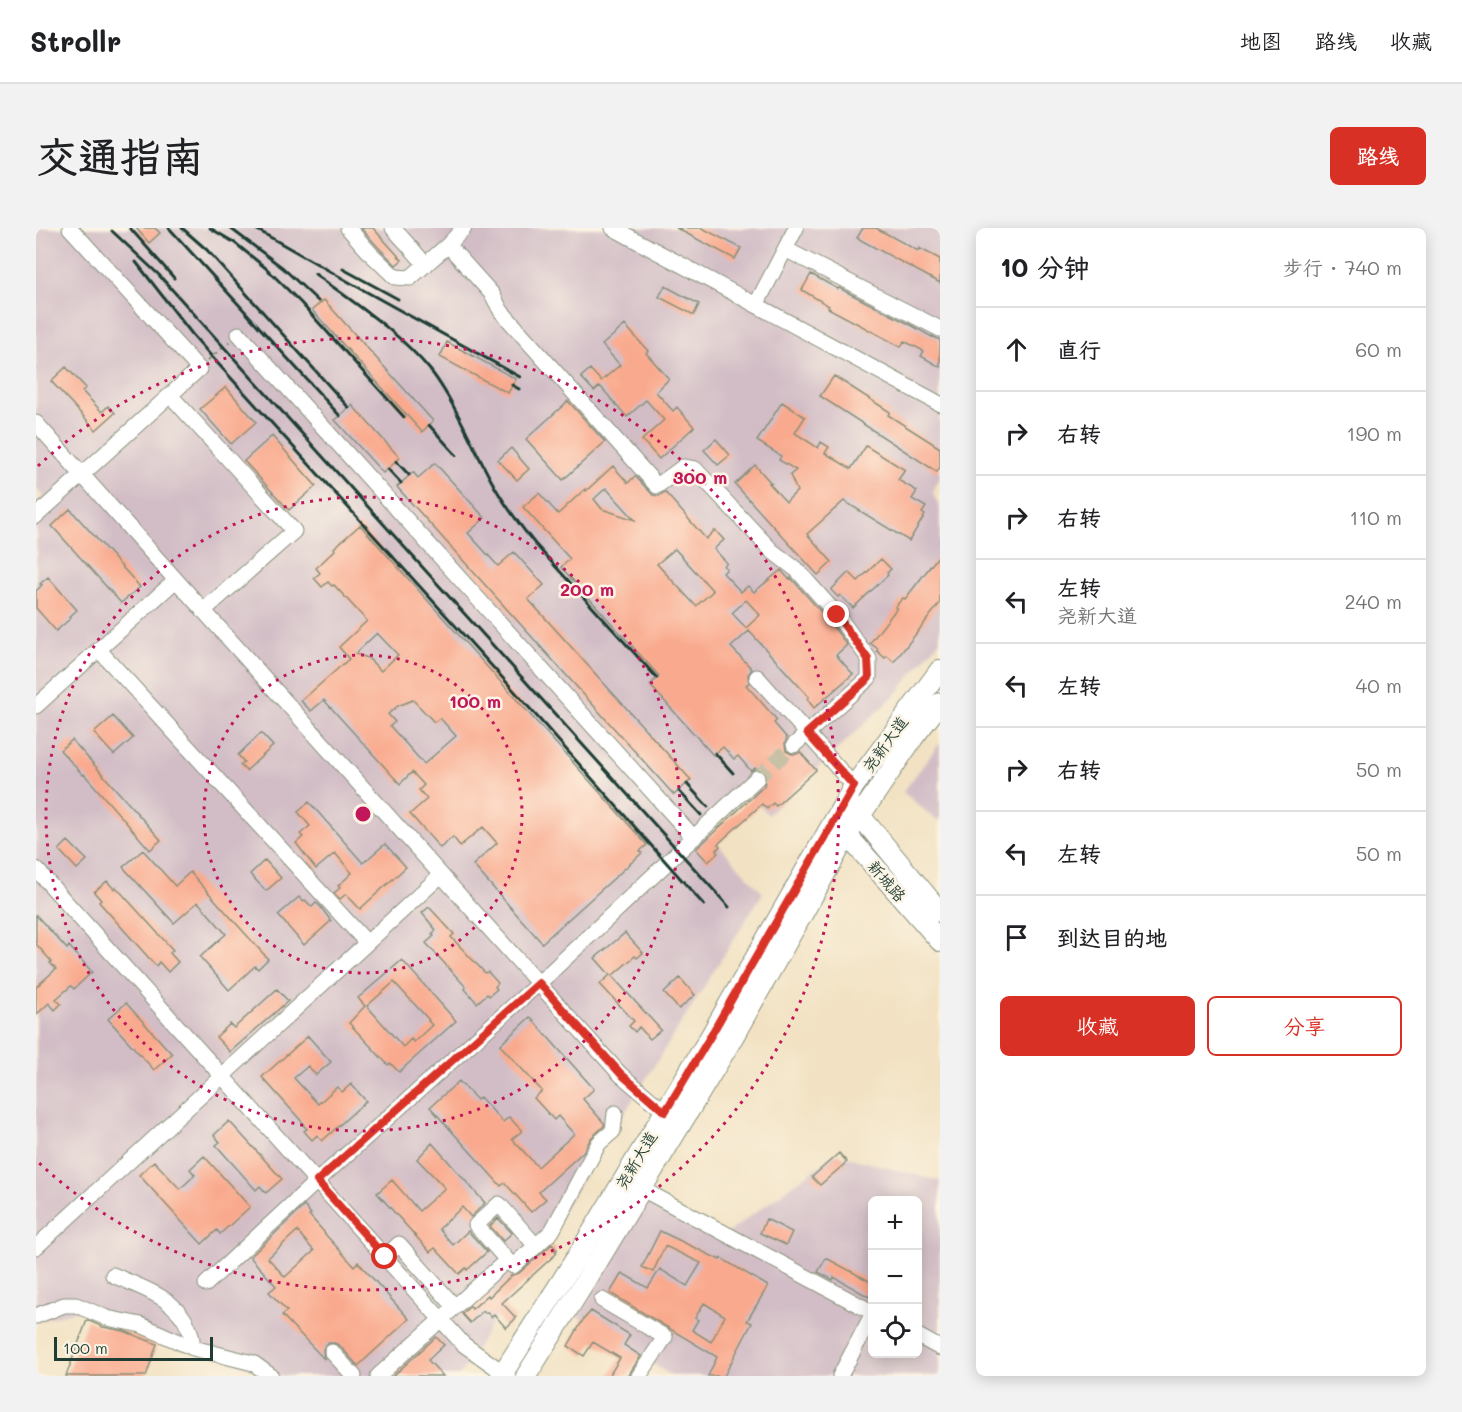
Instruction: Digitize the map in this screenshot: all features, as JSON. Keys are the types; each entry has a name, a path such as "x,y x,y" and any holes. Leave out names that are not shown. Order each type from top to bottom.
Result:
{"main road":[{"name":"尧新大道","path":"526,1376 728,1047 841,828 850,793 940,669"},
{"name":"尧新大道","path":"504,1375 710,1037 841,828 859,815 940,703"},
{"name":"新城路","path":"850,793 859,815 940,912"},
{"name":"新城路","path":"841,828 940,941"}],"lane":[{"path":"36,516 199,369 70,228"},
{"path":"348,228 395,277 410,278 464,228"},
{"path":"393,228 426,265"},
{"path":"613,228 940,404"},
{"path":"756,305 796,228"},
{"path":"448,245 492,294 501,311 657,486 683,467 695,469 772,551 797,570 837,615 868,659 869,678 794,745"},
{"path":"785,249 940,329"},
{"path":"239,334 694,838"},
{"path":"170,395 294,531 203,611"},
{"path":"36,423 621,1074 665,1112"},
{"path":"36,706 176,580"},
{"path":"99,650 367,943"},
{"path":"757,677 807,733 850,793"},
{"path":"206,1284 317,1181 539,983 757,778"},
{"path":"36,868 463,1344 504,1375"},
{"path":"36,1246 441,875"},
{"path":"536,1246 498,1204 476,1225 513,1266 536,1246 552,1231 599,1143 613,1131 615,1113"},
{"path":"642,1189 868,1311"},
{"path":"385,1257 399,1244 455,1307"},
{"path":"378,1376 507,1260"},
{"path":"113,1275 165,1299 182,1313 190,1330 193,1348"},
{"path":"602,1300 665,1337 639,1376"},
{"path":"36,1316 64,1305 76,1305 107,1318 141,1325 193,1348 254,1363 271,1376"},
{"path":"840,1376 868,1323"},
{"path":"922,1338 940,1348"},
{"path":"332,1352 354,1376"}],"path":[{"path":"199,369 239,334"}],"shaded area":[{"path":"36,228 940,228 940,479 935,484 933,494 940,508 940,640 898,692 768,815 750,795 706,831 763,893 459,1376 267,1376 265,1373 79,1310 36,1322 36,503 43,496 36,488"},
{"path":"940,743 940,819 937,821 903,792"},
{"path":"835,1154 940,1181 940,1376 672,1376 578,1317 648,1202 718,1240"}],"building":[{"path":"136,228 155,228 160,233 149,243"},
{"path":"361,228 373,228 402,260 396,265"},
{"path":"676,228 702,228 741,248 735,259"},
{"path":"863,228 876,228 918,251 919,248 940,259 940,283 857,238"},
{"path":"811,274 940,340 940,367 921,356 924,351 904,341 901,347 828,308 829,306 802,290"},
{"path":"665,286 699,304 694,315 659,297"},
{"path":"324,300 433,421 422,432 312,310"},
{"path":"625,325 669,379 656,392 673,411 677,407 694,427 659,459 642,440 664,420 646,400 627,417 600,386 594,391 581,377 590,369 601,381 620,365 602,345"},
{"path":"447,342 516,379 508,393 440,357"},
{"path":"66,367 86,388 82,391 102,412 108,406 115,413 96,430 51,381"},
{"path":"834,376 890,412 888,415 940,448 940,467 937,472 820,396"},
{"path":"226,387 256,422 231,444 200,409"},
{"path":"568,401 605,442 563,480 526,439"},
{"path":"782,402 805,417 795,433 818,448 821,442 829,447 825,453 851,469 866,446 905,470 898,480 917,491 912,499 926,507 922,513 925,515 909,541 844,501 807,534 832,562 818,575 771,524 735,484 755,465 786,502 797,491 790,475 796,470 779,460 781,456 757,441"},
{"path":"352,405 400,458 383,473 335,420"},
{"path":"272,436 316,486 289,510 244,461"},
{"path":"716,439 730,455 718,465 704,450"},
{"path":"511,448 529,469 517,480 498,460"},
{"path":"435,463 485,518 468,533 498,566 514,552 544,585 528,599 691,780 674,795 397,487 413,472 418,478"},
{"path":"613,466 628,483 635,476 653,495 659,496 665,492 706,539 716,531 724,540 714,549 727,563 724,566 727,569 723,573 741,592 748,586 754,592 781,570 829,621 847,645 836,655 853,674 814,708 807,699 809,697 749,631 731,647 752,669 748,675 749,683 746,685 777,720 774,723 787,738 786,751 792,754 800,752 816,770 776,806 773,803 767,809 762,804 718,844 720,846 716,851 718,853 708,862 696,849 764,786 766,775 760,769 755,768 751,771 738,756 734,759 723,747 713,755 650,685 659,676 561,567 570,559 523,507 539,493 558,514 585,489 586,491","holes":["606,488 635,520 602,509 594,499","675,549 713,591 696,606 657,564","746,600 760,615 746,628 732,613"]},
{"path":"70,509 140,587 121,603 52,526"},
{"path":"360,525 647,845 640,851 642,853 542,943 473,865 497,843 483,827 460,846 453,837 440,848 410,814 427,799 419,790 424,785 412,772 400,784 324,700 311,711 301,701 349,659 339,647 367,621 334,585 328,582 322,587 314,578 320,573 316,568 335,550 334,548","holes":["377,633 398,655 381,671 368,658 355,654","413,700 434,722 440,718 456,736 424,764 390,726 395,722 388,714 398,706"]},
{"path":"940,554 940,603 894,662 887,656 885,658 870,643 897,608 895,607 903,598 905,599"},
{"path":"881,559 891,569 888,575 853,608 840,595 838,597 831,590 849,572 858,581"},
{"path":"48,577 77,610 56,631 36,608 36,591"},
{"path":"113,716 133,738 114,755 94,733"},
{"path":"261,733 273,746 246,771 240,765 244,762 238,755"},
{"path":"72,740 161,840 150,850 60,750"},
{"path":"309,802 363,863 385,844 406,867 360,909 346,894 340,899 334,893 352,873 335,853 316,869 296,843 303,837 300,834 310,826 298,812"},
{"path":"68,841 87,860 77,869 59,850"},
{"path":"143,850 175,886 190,872 268,959 258,969 255,966 229,990 200,957 226,934 198,902 174,923 123,867"},
{"path":"265,860 281,878 266,891 250,874"},
{"path":"107,881 114,889 116,887 173,950 170,953 178,962 168,972 159,962 156,966 99,902 101,900 94,892"},
{"path":"299,897 312,907 316,903 320,906 331,921 304,945 278,915"},
{"path":"429,907 454,934 451,937 485,973 488,972 498,983 495,987 497,989 489,996 487,994 477,1003 465,989 466,987 426,943 434,936 432,934 436,930 422,913"},
{"path":"36,915 67,949 69,946 92,972 74,989 71,986 56,999 61,1004 55,1010 49,1003 36,1015 36,987 56,969 36,944"},
{"path":"625,933 643,953 637,958 635,956 612,976 661,1030 650,1039 639,1027 635,1032 629,1026 634,1021 600,984 610,975 595,958"},
{"path":"402,960 456,1021 399,1072 390,1063 388,1065 349,1023 365,1006 358,998","holes":["394,982 432,1025 414,1042 411,1039 403,1047 367,1006"]},
{"path":"680,978 695,995 679,1009 664,993"},
{"path":"277,989 288,1001 230,1052 216,1037 230,1024 234,1028"},
{"path":"126,1003 172,1054 154,1070 108,1019"},
{"path":"530,1017 594,1089 583,1099 604,1123 583,1152 539,1192 546,1199 531,1212 505,1183 501,1186 430,1107 459,1081 477,1100 480,1097 503,1122 509,1117 522,1131 512,1139 538,1167 574,1134 558,1116 554,1120 534,1098 542,1091 500,1045"},
{"path":"308,1036 331,1062 316,1075 308,1066 294,1078 318,1104 337,1087 342,1092 351,1084 366,1101 322,1141 317,1135 312,1140 304,1131 307,1129 304,1124 262,1077"},
{"path":"229,1121 282,1179 266,1193 260,1186 256,1190 216,1145 220,1142 214,1135"},
{"path":"432,1143 485,1203 471,1217 462,1207 439,1229 453,1245 468,1231 487,1252 459,1274 435,1248 430,1252 377,1193 392,1180 419,1211 445,1188 417,1159"},
{"path":"839,1153 847,1162 820,1185 812,1177"},
{"path":"204,1156 250,1207 220,1234 217,1230 202,1244 139,1175 154,1161 180,1189 195,1175 190,1169"},
{"path":"304,1206 324,1233 354,1266 358,1262 409,1319 358,1366 339,1345 334,1343 325,1345 324,1359 282,1315 287,1311 269,1292 276,1286 250,1257","holes":["297,1231 314,1251 285,1277 268,1258"]},
{"path":"498,1218 512,1233 503,1241 490,1226"},
{"path":"766,1219 792,1232 786,1245 760,1233"},
{"path":"660,1231 720,1260 721,1258 768,1286 747,1321 752,1323 724,1376 708,1376 717,1357 610,1293 622,1273 648,1288 660,1269 687,1286 701,1263 665,1246 653,1272 642,1267","holes":["704,1303 725,1316 711,1342 692,1330 698,1320 695,1318"]},
{"path":"552,1244 557,1253 502,1303 516,1318 506,1328 494,1314 491,1317 483,1311 470,1323 462,1314 470,1306 472,1309 488,1295 489,1297 512,1275 519,1273"},
{"path":"826,1258 868,1280 868,1296 834,1277 833,1280 818,1272"},
{"path":"591,1311 630,1335 624,1345 641,1356 629,1376 609,1376 620,1358 593,1342 584,1356 568,1346"},
{"path":"87,1320 157,1344 146,1376 66,1376"},
{"path":"436,1337 444,1345 428,1360 443,1376 393,1376"}],"tunnel":[{"path":"757,778 794,745"}],"railway":[{"path":"130,228 174,278"},
{"path":"169,228 340,416"},
{"path":"182,228 207,250 349,408"},
{"path":"210,228 235,243 267,269 301,303 404,417"},
{"path":"230,228 283,268 318,301"},
{"path":"254,228 520,377"},
{"path":"112,231 158,274 729,907"},
{"path":"136,262 212,357 509,685 704,905"},
{"path":"343,269 398,299"},
{"path":"315,274 391,331 431,371 456,410 496,489 517,521 535,544 657,678"},
{"path":"512,385 519,389"},
{"path":"429,425 456,455"},
{"path":"396,461 409,475"},
{"path":"388,469 401,483"},
{"path":"715,753 733,773"},
{"path":"687,784 708,807"},
{"path":"679,791 701,815"}],"route":[{"path":"385,1257 317,1181 539,983 621,1074 665,1112 854,786 807,733 869,678 868,659 837,615"}]}
